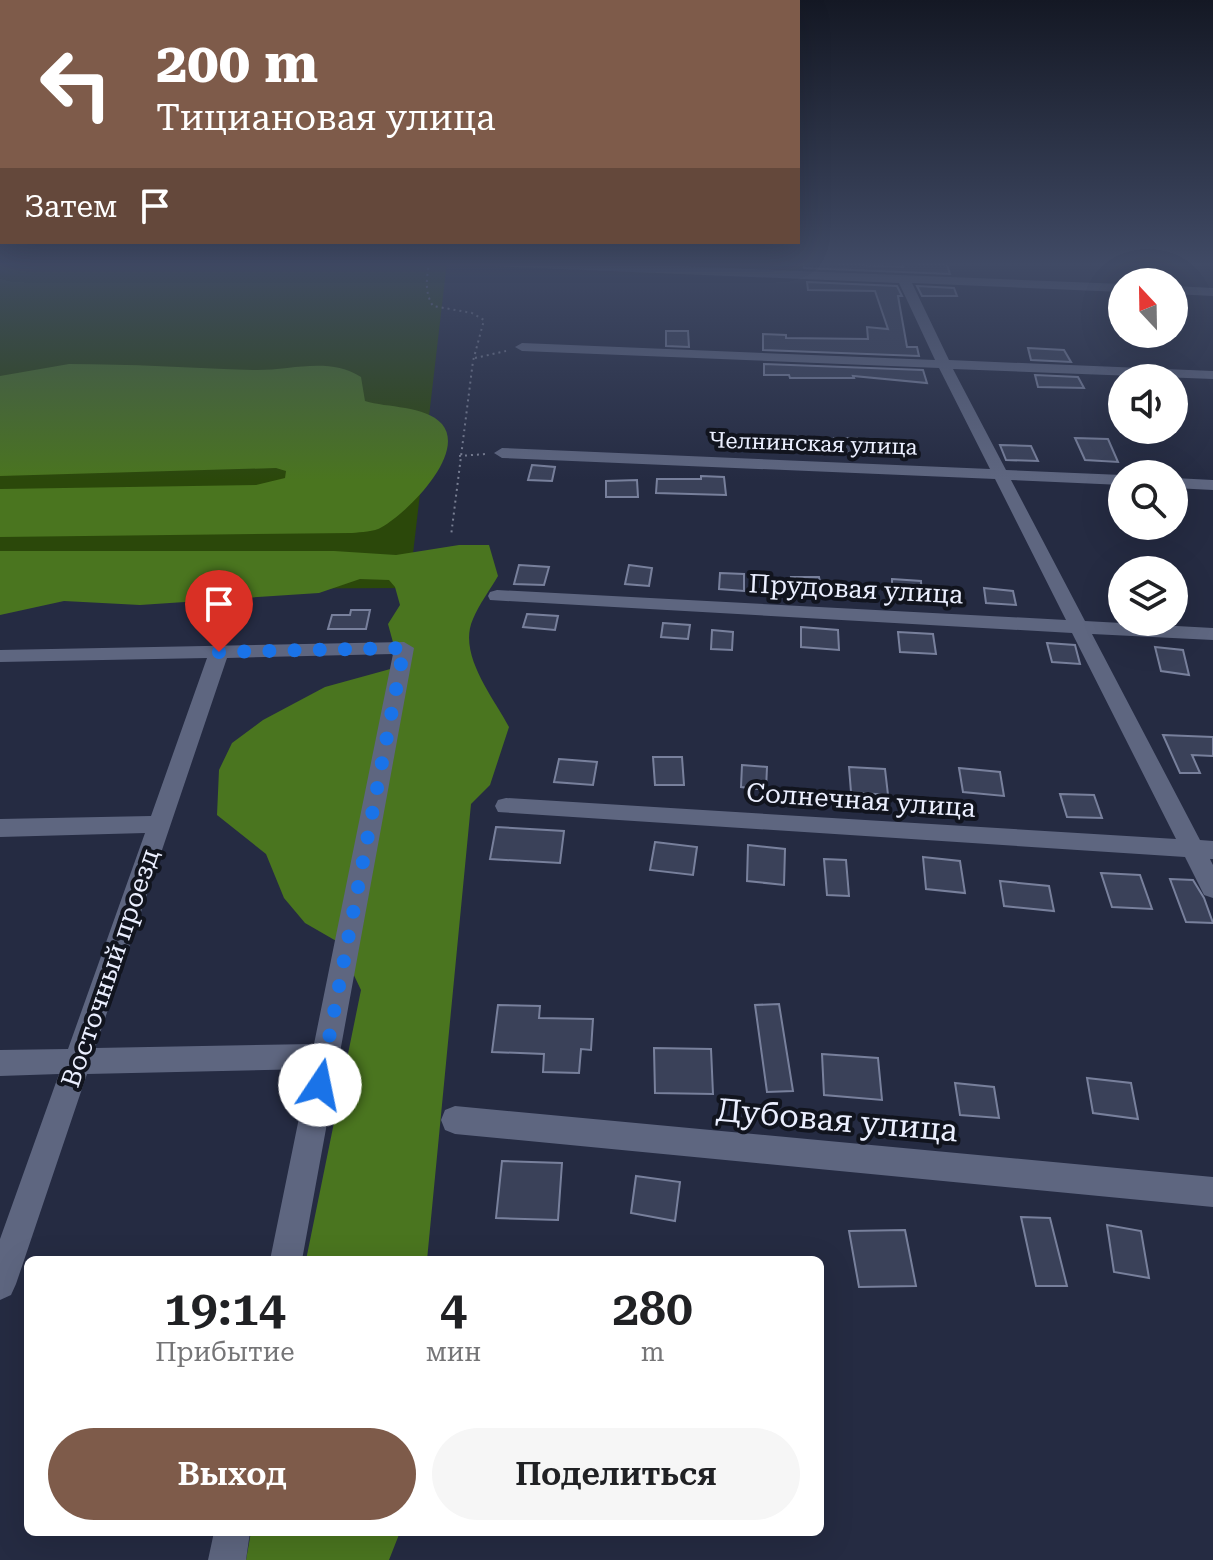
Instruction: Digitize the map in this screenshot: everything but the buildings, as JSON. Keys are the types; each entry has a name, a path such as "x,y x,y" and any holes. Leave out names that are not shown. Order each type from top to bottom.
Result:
{"street":[{"path":"930,335 1077,627 1203,849 1213,888"},
{"path":"522,347 1213,375"},
{"name":"Челнинская улица","path":"502,453 1108,479"},
{"path":"1188,484 1213,485"},
{"name":"Прудовая улица","path":"497,596 1213,634"},
{"path":"0,656 404,648 287,1256"},
{"name":"Восточный проезд","path":"0,1284 219,652"},
{"name":"Солнечная улица","path":"506,806 1203,849"},
{"path":"0,828 160,824"},
{"path":"0,1063 326,1056"},
{"name":"Дубовая улица","path":"455,1120 1213,1192"},
{"path":"227,1560 231,1536"}],"path":[{"path":"451,536 459,456 480,335"},
{"path":"474,358 490,357 522,347"},
{"path":"459,456 502,453"}],"green space":[{"path":"0,335 439,335 409,588 0,590"},
{"path":"69,364 253,370 335,367 361,377 365,401 416,410 435,418 448,436 447,451 441,466 419,496 393,520 371,531 0,537 0,489 256,485 285,478 286,471 276,468 0,476 0,376"},
{"path":"459,545 489,545 498,576 473,619 469,632 470,647 479,675 509,727 490,785 471,804 427,1256 307,1256 361,990 338,942 305,923 284,898 266,854 217,815 219,770 232,743 263,720 325,687 394,668 397,657 388,624 400,605 395,587 389,580 360,579 319,593 140,605 64,601 0,615 0,551 334,551 396,555"},
{"path":"250,1536 398,1536 389,1560 246,1560"}],"route":[{"path":"219,652 404,648 320,1085"}]}
